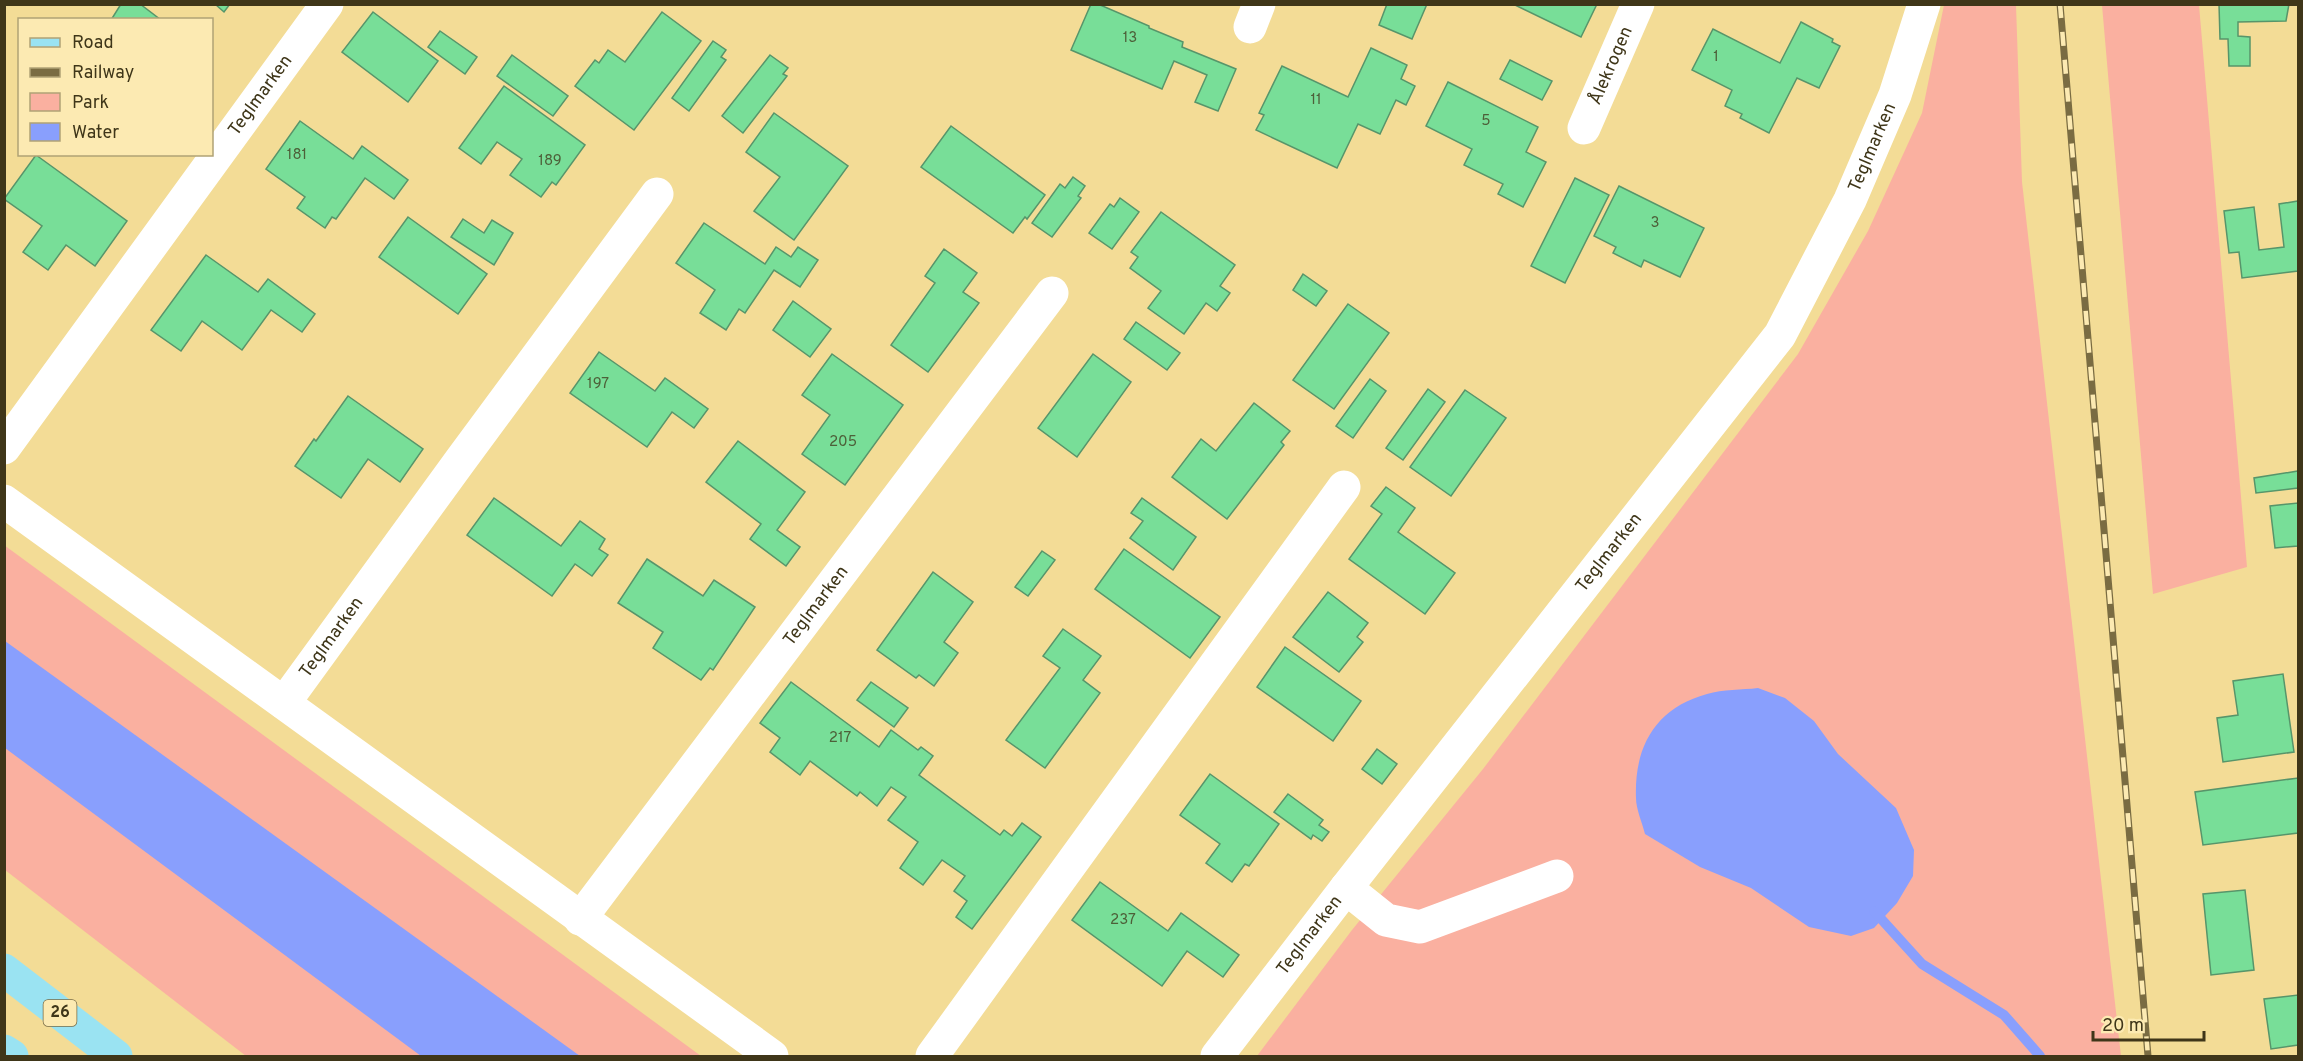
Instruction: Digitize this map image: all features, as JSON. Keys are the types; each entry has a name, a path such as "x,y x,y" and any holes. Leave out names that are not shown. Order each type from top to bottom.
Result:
{"main road":[{"name":"26","path":"4,970 116,1056"},
{"path":"4,1051 12,1056"}],"street":[{"name":"Teglmarken","path":"4,448 327,4"},
{"name":"Ålekrogen","path":"1584,128 1638,4"},
{"name":"Teglmarken","path":"1216,1056 1780,335 1850,200 1895,95 1922,5"},
{"name":"Teglmarken","path":"284,703 657,194"},
{"name":"Teglmarken","path":"580,919 1052,293"},
{"path":"932,1056 1344,487"},
{"path":"4,501 772,1056"},
{"path":"1346,888 1386,920 1420,927 1557,876"}],"green space":[{"path":"1944,5 2016,5 2022,182 2121,1056 1257,1056 1352,930 1483,769 1798,354 1868,231 1922,113"},
{"path":"2102,5 2199,5 2247,567 2153,594"},
{"path":"4,545 701,1056 246,1056 5,870"}],"water":[{"path":"5,641 580,1056 421,1056 5,748"},
{"path":"1758,688 1785,698 1814,721 1838,754 1896,808 1914,850 1913,876 1897,903 1874,928 1851,936 1809,927 1751,888 1700,867 1645,834 1636,802 1636,779 1644,746 1662,719 1689,700 1707,694"}],"building":[{"path":"121,4 140,4 158,18 112,18"},
{"path":"215,4 230,4 224,12"},
{"path":"1091,4 1098,4 1149,26 1149,28 1183,42 1182,47 1236,69 1218,111 1195,102 1207,75 1174,61 1162,89 1071,50"},
{"path":"1387,4 1427,4 1412,39 1379,25"},
{"path":"1513,4 1597,4 1581,37"},
{"path":"2219,4 2289,4 2286,21 2238,22 2238,36 2250,37 2250,66 2229,66 2228,39 2220,39"},
{"path":"373,12 438,61 408,102 342,52"},
{"path":"662,12 701,41 634,130 575,86 595,60 599,63 608,50 625,62"},
{"path":"1801,22 1833,39 1832,42 1840,46 1819,88 1797,78 1769,133 1740,118 1742,114 1725,106 1732,90 1692,70 1713,29 1780,63"},
{"path":"440,31 477,57 465,74 428,47"},
{"path":"713,41 726,50 721,57 726,60 689,111 672,98"},
{"path":"1371,48 1407,65 1401,79 1415,86 1406,105 1396,100 1380,134 1358,124 1337,168 1256,130 1264,115 1259,113 1282,66 1348,97"},
{"path":"512,55 568,96 553,116 497,76"},
{"path":"770,55 788,68 783,74 787,76 743,133 722,116"},
{"path":"1510,60 1552,81 1542,100 1500,79"},
{"path":"1448,82 1538,127 1526,152 1546,162 1523,207 1498,194 1503,184 1464,165 1472,149 1426,126"},
{"path":"504,86 585,145 556,185 552,182 541,197 510,175 522,159 497,142 481,164 459,148"},
{"path":"774,113 848,166 794,240 754,211 780,177 746,152"},
{"path":"300,121 353,159 362,146 408,180 394,199 365,178 336,219 332,217 325,228 297,208 305,197 266,169"},
{"path":"951,126 1045,195 1013,233 921,167"},
{"path":"37,156 127,221 95,266 66,245 48,270 23,252 42,226 4,199"},
{"path":"1073,177 1085,186 1078,196 1081,198 1052,237 1032,223 1060,184 1065,188"},
{"path":"1575,178 1609,195 1565,283 1531,266"},
{"path":"1619,186 1704,228 1680,277 1644,260 1641,267 1613,253 1616,247 1594,236"},
{"path":"1120,198 1139,212 1112,249 1089,233 1110,204 1114,207"},
{"path":"2298,201 2298,271 2242,278 2239,252 2229,253 2224,211 2254,207 2259,250 2284,247 2279,204"},
{"path":"1161,212 1235,265 1220,286 1230,293 1217,311 1206,303 1184,334 1148,308 1161,291 1130,268 1138,257 1131,252"},
{"path":"408,217 487,274 458,314 379,257"},
{"path":"463,219 484,233 492,220 513,233 494,265 451,237"},
{"path":"704,223 765,264 776,247 791,257 798,247 818,260 800,287 774,270 745,313 739,309 726,330 700,313 715,290 676,263"},
{"path":"944,249 977,273 963,292 979,303 928,372 891,345 935,283 925,276"},
{"path":"206,255 258,292 268,279 315,314 302,332 271,310 242,350 202,321 181,351 151,330"},
{"path":"1303,274 1327,291 1316,306 1293,290"},
{"path":"793,301 831,329 810,357 773,330"},
{"path":"1348,304 1389,333 1334,409 1293,380"},
{"path":"1136,322 1180,353 1167,370 1124,339"},
{"path":"599,352 655,391 665,378 708,409 694,428 672,412 647,447 570,393"},
{"path":"832,354 903,405 845,485 802,454 830,415 802,395"},
{"path":"1093,354 1131,382 1077,457 1038,428"},
{"path":"1370,379 1386,391 1353,438 1336,426"},
{"path":"1428,389 1445,402 1403,460 1386,448"},
{"path":"1465,390 1506,418 1451,496 1410,467"},
{"path":"348,396 423,449 400,482 368,459 341,498 295,466"},
{"path":"1254,403 1290,431 1281,442 1284,445 1227,519 1172,477 1201,439 1216,451"},
{"path":"738,441 805,492 777,530 800,547 786,566 750,539 761,524 706,482"},
{"path":"2298,471 2298,488 2256,493 2254,478"},
{"path":"1386,487 1415,508 1398,532 1455,573 1425,614 1349,559 1382,514 1371,506"},
{"path":"494,498 561,546 580,521 605,539 599,549 608,555 592,576 575,564 552,596 467,535"},
{"path":"1142,498 1196,537 1173,570 1130,538 1143,521 1131,513"},
{"path":"2298,503 2298,546 2275,548 2270,506"},
{"path":"1124,549 1220,617 1190,658 1095,589"},
{"path":"1042,551 1055,560 1028,596 1015,587"},
{"path":"647,559 703,596 714,580 755,607 713,670 710,668 701,680 653,648 663,632 618,603"},
{"path":"933,572 973,602 944,642 958,653 934,686 919,675 916,678 877,650"},
{"path":"1328,592 1368,623 1357,637 1363,642 1339,672 1293,637"},
{"path":"1063,629 1101,656 1083,680 1100,693 1045,768 1006,740 1060,668 1043,656"},
{"path":"1285,647 1361,701 1333,741 1257,687"},
{"path":"2283,674 2294,752 2223,762 2217,718 2238,715 2233,681"},
{"path":"791,682 879,747 891,730 918,750 921,747 933,756 919,775 1000,835 1004,830 1012,836 1022,823 1041,837 972,929 956,917 967,901 954,891 965,876 942,860 923,885 900,868 918,842 888,820 906,797 891,787 877,806 860,792 857,796 810,761 800,775 770,752 780,738 760,723"},
{"path":"871,682 908,708 894,727 857,700"},
{"path":"1377,749 1397,764 1382,784 1362,769"},
{"path":"1210,774 1279,824 1249,866 1245,864 1232,882 1206,863 1220,844 1180,815"},
{"path":"2298,778 2298,833 2203,845 2195,792"},
{"path":"1288,794 1323,820 1319,825 1329,832 1322,841 1313,835 1311,839 1274,812"},
{"path":"1100,882 1168,931 1181,913 1239,955 1223,977 1187,951 1162,986 1072,920"},
{"path":"2245,890 2254,970 2211,975 2203,894"},
{"path":"2298,995 2298,1045 2271,1049 2264,999"}],"waterway":[{"path":"1874,911 1922,964 2004,1015 2040,1056"}],"railway":[{"path":"2060,4 2148,1056"}]}
